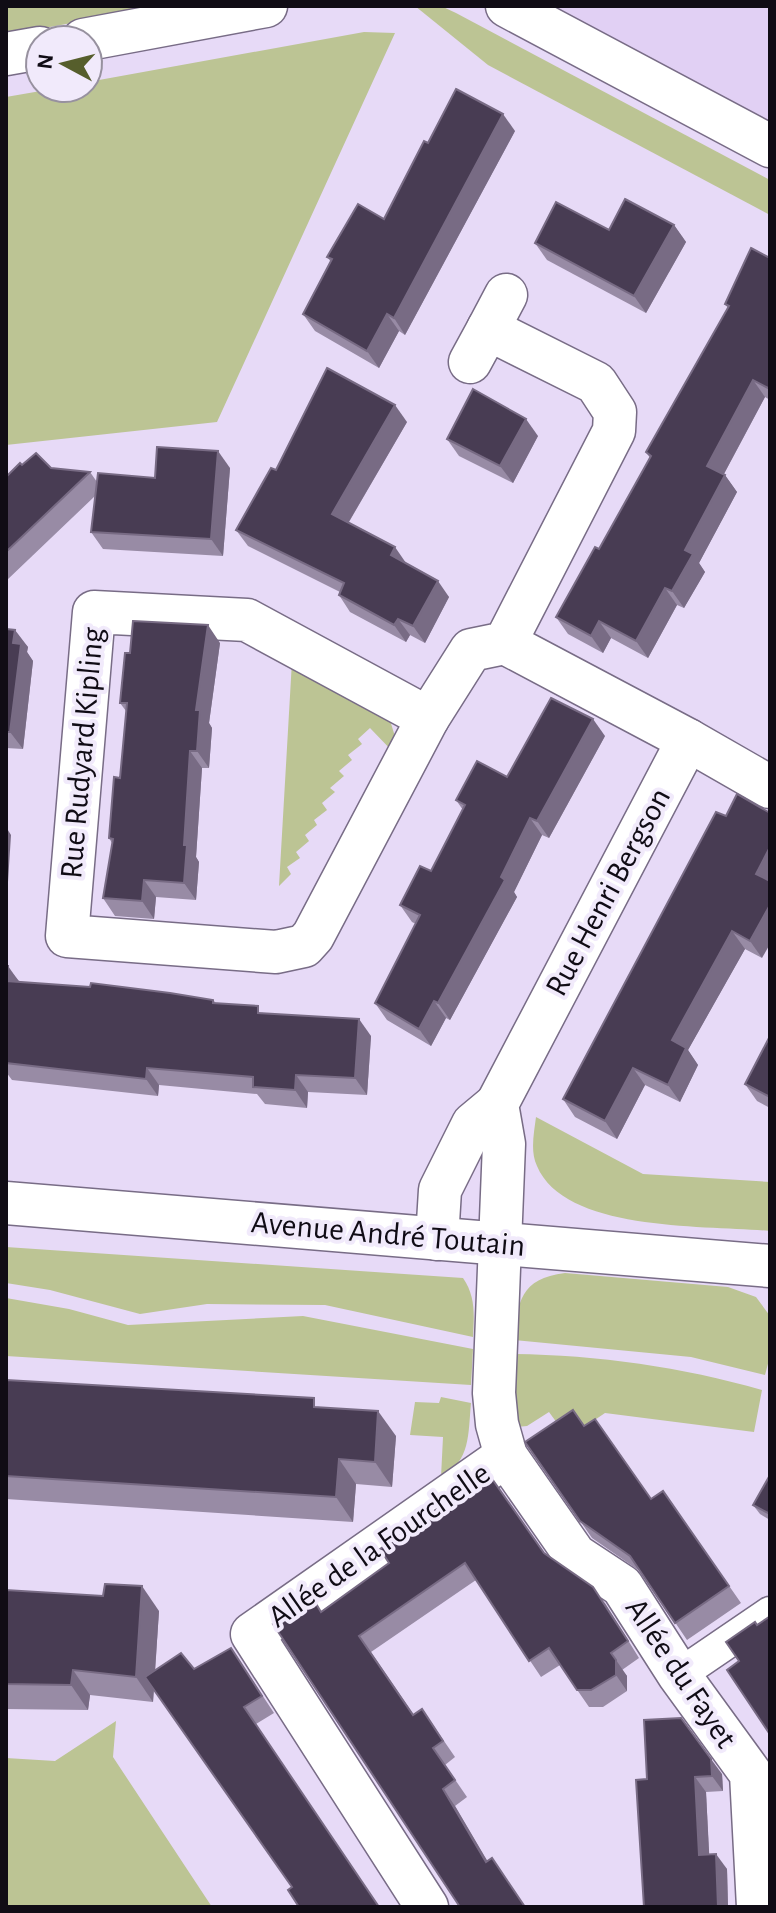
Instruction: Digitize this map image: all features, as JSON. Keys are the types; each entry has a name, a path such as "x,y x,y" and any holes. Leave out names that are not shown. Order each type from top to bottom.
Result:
{"street":[{"path":"104,36 266,6"},
{"path":"507,6 770,146"},
{"path":"488,329 596,383 615,412 614,431 505,643"},
{"name":"Rue Rudyard Kipling","path":"94,612 247,620 428,718 320,922 304,946 276,952 67,936 94,612"},
{"path":"428,718 459,663 471,650 505,643 770,787"},
{"name":"Rue Henri Bergson","path":"437,1239 440,1190 473,1124 497,1104 688,740"},
{"path":"497,1104 504,1144 498,1244"},
{"name":"Avenue André Toutain","path":"6,1203 770,1266"},
{"name":"Allée du Fayet","path":"498,1244 494,1393 497,1424 506,1456 575,1555 622,1586 679,1675 751,1774 758,1907"},
{"name":"Allée de la Fourchelle","path":"427,1907 252,1634 506,1456"},
{"path":"679,1675 770,1613"}],"shaded area":[{"path":"507,6 770,6 770,146"}],"green space":[{"path":"6,6 165,6 66,24 24,24 24,32 6,35"},
{"path":"415,6 441,6 456,13 770,180 770,215 488,65"},
{"path":"364,32 395,33 217,422 6,445 6,97 24,94 24,104 104,104 104,79"},
{"path":"292,661 389,717 397,743 396,755 370,728 358,739 362,744 348,755 352,760 339,771 344,776 330,788 335,792 322,803 327,810 314,820 317,825 305,835 309,841 296,852 300,858 287,867 291,874 279,886"},
{"path":"536,1117 643,1174 770,1182 770,1231 641,1221 576,1204 553,1188 537,1166 533,1148"},
{"path":"6,1247 463,1278 472,1299 473,1337 325,1305 207,1304 140,1314 50,1290 6,1283"},
{"path":"565,1273 728,1287 756,1297 770,1316 770,1356 765,1375 691,1357 514,1340 517,1314 524,1294 539,1281"},
{"path":"6,1298 69,1309 128,1325 303,1316 473,1349 471,1385 6,1356"},
{"path":"514,1354 640,1364 762,1390 754,1432 605,1413 568,1438 549,1412 527,1426 517,1427 513,1424"},
{"path":"441,1397 471,1403 463,1455 441,1477 443,1437 410,1435 415,1402 439,1403"},
{"path":"116,1721 113,1757 212,1907 6,1907 6,1758 55,1761"}],"building":[{"path":"456,89 503,114 394,318 387,314 367,351 303,314 332,259 327,257 358,204 384,219 424,141 428,143"},
{"path":"625,199 674,225 634,296 535,243 556,202 609,230"},
{"path":"751,248 770,258 770,389 753,380 707,466 725,475 685,550 693,554 672,591 665,588 636,641 599,621 591,636 556,617 595,547 599,549 651,456 646,452 729,306 725,304"},
{"path":"327,368 395,405 332,514 395,547 391,555 438,581 413,626 398,619 394,625 339,595 344,583 236,530 271,468 276,470"},
{"path":"473,389 526,419 500,466 447,439"},
{"path":"157,447 218,451 211,539 91,532 98,473 155,478"},
{"path":"36,453 51,468 90,472 6,552 6,477"},
{"path":"133,621 208,625 196,710 200,710 197,751 190,751 184,883 144,880 142,901 103,898 113,839 109,838 114,777 120,778 127,703 120,703 125,653 130,653"},
{"path":"6,629 15,630 13,643 21,644 10,732 6,732"},
{"path":"551,698 593,719 537,821 530,818 501,877 505,880 438,1003 434,1001 419,1029 375,1003 420,915 400,905 420,866 431,871 465,805 456,800 477,761 507,777"},
{"path":"737,794 770,813 770,847 756,874 770,881 770,905 750,941 732,931 672,1040 686,1048 668,1085 633,1068 605,1121 563,1099 716,812 726,816"},
{"path":"6,966 7,981 90,987 91,983 213,1000 213,1003 258,1006 258,1013 359,1019 355,1078 296,1075 295,1090 253,1087 253,1077 147,1068 146,1079 6,1063"},
{"path":"770,1036 770,1097 745,1084"},
{"path":"6,1380 314,1398 314,1407 378,1411 375,1462 339,1459 336,1497 6,1476"},
{"path":"573,1410 584,1426 595,1419 651,1499 663,1491 729,1586 675,1623 630,1556 580,1521 525,1442"},
{"path":"488,1473 544,1553 593,1587 628,1641 611,1653 616,1660 616,1675 591,1690 577,1690 549,1648 529,1661 465,1563 359,1636 413,1715 422,1709 443,1741 433,1748 455,1780 443,1789 486,1862 492,1858 525,1907 460,1907 273,1624 312,1597 321,1612 389,1563 380,1549"},
{"path":"770,1475 770,1514 753,1505"},
{"path":"105,1584 142,1586 136,1677 73,1670 71,1685 6,1684 6,1590 103,1596"},
{"path":"769,1617 769,1733 727,1670 739,1661 726,1642 755,1622 757,1625"},
{"path":"231,1648 262,1696 244,1707 379,1907 299,1907 288,1890 292,1887 145,1677 181,1653 194,1669"},
{"path":"681,1718 711,1759 712,1776 695,1777 699,1855 716,1854 718,1907 644,1907 636,1780 647,1779 644,1720"}]}
